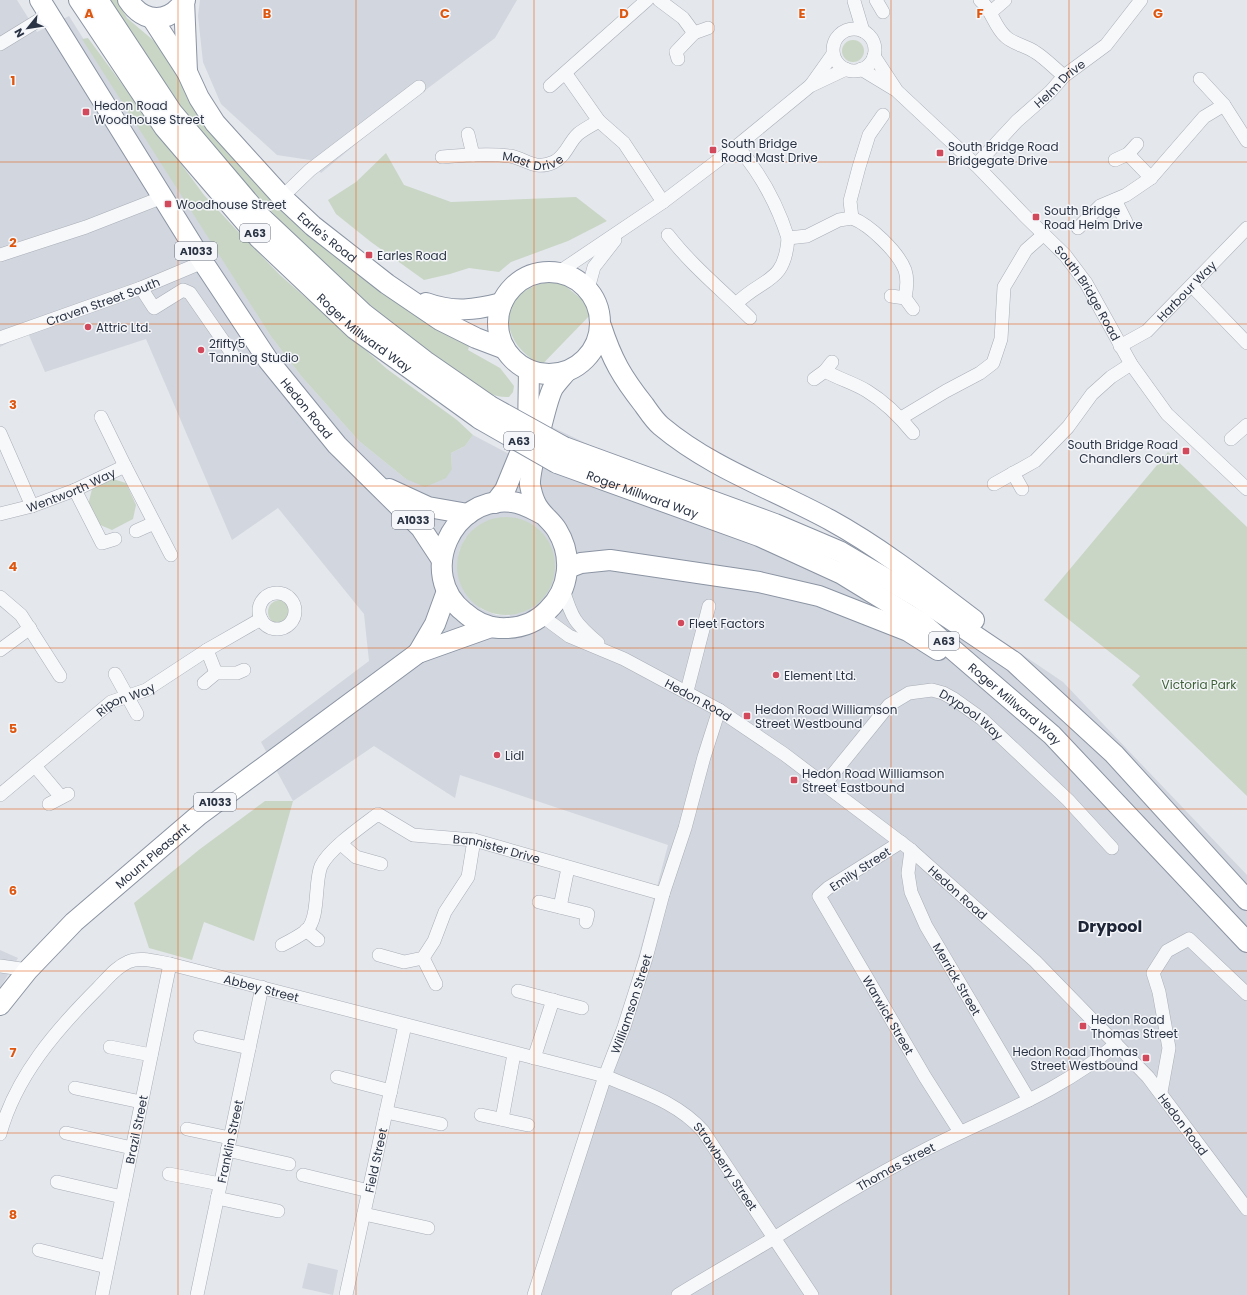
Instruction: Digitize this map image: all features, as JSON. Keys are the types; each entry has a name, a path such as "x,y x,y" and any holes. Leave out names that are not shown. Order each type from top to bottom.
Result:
{"highway":[{"name":"Roger Millward Way","path":"79,0 164,127 259,238 355,329 485,412 560,455 759,536 842,574 922,623 1052,735 1247,942"},
{"name":"Roger Millward Way","path":"98,0 172,112 261,216 364,314 425,361 485,412"},
{"path":"128,0 134,9 142,15 152,18 162,18 171,14 179,8 184,0"},
{"name":"Earle's Road","path":"184,0 187,72"},
{"name":"Hedon Road","path":"45,7 203,262 268,360 337,445 378,484"},
{"name":"Earle's Road","path":"152,18 187,72 215,123 282,197 312,226 360,264 440,320 476,338 505,349"},
{"path":"541,272 559,272 570,276 588,289 595,300 600,313 601,326 598,340 591,354 580,364 566,372 542,374 529,370 516,362 505,349 499,329 498,319 502,303 511,288 525,278 541,272"},
{"name":"Earle's Road","path":"406,296 442,309 475,310 502,303"},
{"name":"A63","path":"601,326 611,355 626,382 660,425 691,448 731,472 830,521 911,572 1010,648 1114,754"},
{"path":"495,502 505,490 528,434 529,370"},
{"path":"542,514 535,502 530,484 543,420 553,389 566,372"},
{"name":"Roger Millward Way","path":"560,455 775,524 840,552 919,598 1014,662 1114,754 1247,900"},
{"name":"A1033","path":"378,484 428,507 468,514"},
{"name":"A1033","path":"378,484 421,528 442,560"},
{"name":"A1033","path":"495,502 512,502 528,506 542,514 557,529 566,548 568,568 563,589 555,604 542,616 527,625 509,628 492,627 473,620 458,608 447,591 442,576 442,560 446,542 452,532 468,514 481,506 495,502"},
{"name":"A63","path":"568,568 581,563 610,560 759,582 819,596 908,632 990,681"},
{"name":"A1033","path":"418,653 435,624 447,591"},
{"name":"A1033","path":"418,653 492,627"},
{"name":"Mount Pleasant","path":"0,1005 28,970 74,922 199,815 418,653"}],"street":[{"path":"550,86 566,74 603,41 614,28 647,0"},
{"path":"659,0 683,18 694,33"},
{"path":"876,0 883,12"},
{"path":"980,0 991,12 1004,36 1012,42 1021,44 1037,53 1064,76"},
{"path":"991,12 1005,0"},
{"name":"Helm Drive","path":"976,165 1017,121 1050,92 1064,76 1106,45 1140,0"},
{"path":"848,30 854,1"},
{"path":"559,272 664,202 737,146 810,86 846,69 861,69 871,62 874,56 872,39 863,31 854,1"},
{"path":"0,44 45,7"},
{"path":"678,59 676,52 694,33 708,28"},
{"path":"810,86 833,54 834,42 837,37 848,30 863,31"},
{"path":"833,54 840,66 846,69"},
{"name":"South Bridge Road","path":"874,56 898,91 976,165 1043,235 1065,255 1086,283 1120,346 1167,414 1247,489"},
{"name":"South Bridge Road","path":"861,69 898,91"},
{"path":"566,74 599,120 624,144 664,202"},
{"path":"1200,79 1224,104 1247,141"},
{"path":"282,197 310,170 419,87"},
{"path":"1078,228 1100,206 1126,195 1151,178 1204,117 1224,104"},
{"path":"852,218 850,200 859,167 869,135 883,115"},
{"name":"Mast Drive","path":"442,157 473,155 511,156 527,164 543,165 555,162 561,157 579,133 599,120"},
{"path":"468,134 473,155"},
{"path":"736,304 751,290 774,277 782,268 786,259 788,238 778,209 763,180 755,166 737,146"},
{"path":"1116,160 1132,149 1151,178"},
{"path":"0,255 86,227 163,197"},
{"path":"1115,200 1126,222"},
{"path":"788,238 807,236 839,220 852,218 865,225 899,260 905,270 908,283 905,298"},
{"name":"Harbour Way","path":"1120,346 1147,331 1247,228"},
{"path":"588,289 594,267 620,232"},
{"path":"668,235 704,275 750,318"},
{"path":"901,418 980,373 992,364 1001,339 1004,287 1026,250 1043,235"},
{"name":"Craven Street South","path":"0,338 141,288 203,262"},
{"path":"1192,286 1247,343"},
{"path":"141,288 154,308 183,290 190,293 233,355"},
{"path":"891,296 905,298 913,309"},
{"path":"994,484 1034,461 1068,427 1092,394 1110,377 1132,364"},
{"path":"814,379 829,366 867,391 901,418 914,433"},
{"path":"101,417 125,466"},
{"path":"1231,439 1247,425"},
{"path":"0,433 32,506"},
{"name":"Wentworth Way","path":"0,514 32,506 75,490 125,466 171,555"},
{"path":"1013,473 1022,489"},
{"path":"75,490 102,543 115,539"},
{"path":"136,531 154,523"},
{"name":"Hedon Road","path":"563,589 568,608 577,625 606,650"},
{"path":"0,597 21,615 60,676"},
{"path":"687,691 709,606"},
{"name":"Hedon Road","path":"542,616 569,636 606,650 687,691 719,710 784,754 906,846 1035,962 1116,1044 1161,1092 1247,1209"},
{"name":"Ripon Way","path":"0,795 111,702 146,690 206,650 261,619"},
{"path":"0,650 30,628"},
{"path":"206,650 216,673"},
{"path":"204,684 216,673 236,673 244,670"},
{"path":"115,674 137,714"},
{"name":"Drypool Way","path":"825,784 889,705 910,693 932,690 943,692 982,719 1068,800 1112,848"},
{"name":"Williamson Street","path":"534,1295 605,1076 624,1027 663,894 685,828 704,757 719,710"},
{"path":"35,766 64,796 49,804"},
{"name":"Bannister Drive","path":"306,930 312,921 321,866 328,856 341,844 378,814 414,835 474,840 663,894"},
{"path":"379,955 404,962 423,958 434,941 445,912 468,877 474,840"},
{"path":"341,844 356,857 381,864"},
{"name":"Emily Street","path":"819,896 828,888 906,846"},
{"name":"Merrick Street","path":"906,846 911,892 926,926 1029,1100"},
{"path":"560,907 568,868"},
{"name":"Warwick Street","path":"819,896 925,1077 960,1132"},
{"path":"539,902 588,914 586,922"},
{"path":"282,945 306,930 318,940"},
{"path":"1161,1092 1170,1048 1159,992 1153,973 1167,951 1189,939 1247,994"},
{"path":"423,958 436,984"},
{"name":"Abbey Street","path":"0,1134 6,1114 17,1091 38,1056 91,996 126,962 135,959 170,964 514,1054 605,1076"},
{"name":"Brazil Street","path":"102,1295 170,964"},
{"path":"0,966 28,970"},
{"name":"Franklin Street","path":"196,1295 262,987"},
{"path":"518,991 582,1008"},
{"path":"534,1058 553,1000"},
{"name":"Field Street","path":"346,1295 406,1025"},
{"path":"200,1037 249,1048"},
{"name":"Thomas Street","path":"678,1295 773,1239 883,1171 960,1132 1029,1100 1100,1058 1116,1044"},
{"path":"110,1047 151,1054"},
{"path":"502,1119 514,1054"},
{"name":"Strawberry Street","path":"605,1076 668,1102 691,1118 703,1131 722,1157 773,1239 812,1295"},
{"path":"337,1078 391,1091"},
{"path":"75,1088 141,1102"},
{"path":"386,1112 441,1124"},
{"path":"481,1115 528,1125"},
{"path":"187,1129 289,1164"},
{"path":"66,1133 132,1148"},
{"path":"169,1174 220,1184"},
{"path":"303,1175 369,1191"},
{"path":"57,1182 122,1197"},
{"path":"217,1198 278,1211"},
{"path":"364,1214 428,1228"},
{"path":"39,1250 107,1267"}],"shaded area":[{"path":"0,0 17,0 37,32 69,16 270,335 302,377 359,441 406,479 452,469 451,453 465,446 473,435 526,463 535,419 615,457 930,592 1063,682 1247,875 1247,1295 539,1295 601,1099 668,845 460,775 455,798 374,746 293,801 261,742 369,661 364,614 278,508 232,540 146,339 45,372 28,333 0,347","holes":["466,537 510,616 496,615 481,609 457,567 459,551"]},
{"path":"200,0 517,0 495,38 380,124 321,173 310,160 277,155 221,104 203,62 198,16"},
{"path":"0,950 18,958 0,988"},
{"path":"308,1263 338,1270 333,1295 302,1288"}],"green space":[{"path":"107,0 117,0 127,18 160,46 227,149 470,343 468,350 500,368 514,386 513,392 509,397 487,393 453,372 390,322 294,234 264,204 206,139 169,92"},
{"path":"88,38 204,195 245,239 280,275 387,369 457,420 473,435 465,446 451,453 452,469 446,478 425,487 406,479 359,441 302,377 270,335 82,39"},
{"path":"853,40 861,43 864,51 861,59 853,62 845,59 842,51 845,43"},
{"path":"386,153 404,185 451,202 576,197 607,221 568,241 511,262 499,272 469,268 424,280 371,242 336,214 328,200 356,182"},
{"path":"549,282 563,284 595,310 528,379 533,360 521,349 513,338 509,326 510,314 514,303 522,293 534,286"},
{"name":"Victoria Park","path":"1168,452 1247,527 1247,796 1132,685 1140,676 1044,600"},
{"path":"113,479 126,483 136,505 133,519 112,530 98,524 88,505 92,489"},
{"path":"506,517 525,520 541,531 552,547 555,566 552,585 541,601 525,612 506,615 487,612 471,601 460,585 457,566 460,547 471,531 487,520"},
{"path":"280,600 289,603 292,612 289,621 280,624 271,621 268,612 271,603"},
{"path":"265,801 293,801 254,941 204,922 192,960 149,948 134,903 200,849"}],"place":[{"name":"Hedon Road Woodhouse Street","path":"86,112"},
{"name":"South Bridge Road Mast Drive","path":"713,150"},
{"name":"South Bridge Road Bridgegate Drive","path":"940,153"},
{"name":"Woodhouse Street","path":"168,204"},
{"name":"South Bridge Road Helm Drive","path":"1036,217"},
{"name":"Earles Road","path":"369,255"},
{"name":"Attric Ltd.","path":"88,327"},
{"name":"2fifty5 Tanning Studio","path":"201,350"},
{"name":"South Bridge Road Chandlers Court","path":"1186,451"},
{"name":"Fleet Factors","path":"681,623"},
{"name":"Element Ltd.","path":"776,675"},
{"name":"Hedon Road Williamson Street Westbound","path":"747,716"},
{"name":"Lidl","path":"497,755"},
{"name":"Hedon Road Williamson Street Eastbound","path":"794,780"},
{"name":"Hedon Road Thomas Street","path":"1083,1026"},
{"name":"Hedon Road Thomas Street Westbound","path":"1146,1058"}],"district":[{"name":"Drypool","path":"1110,926"}]}
